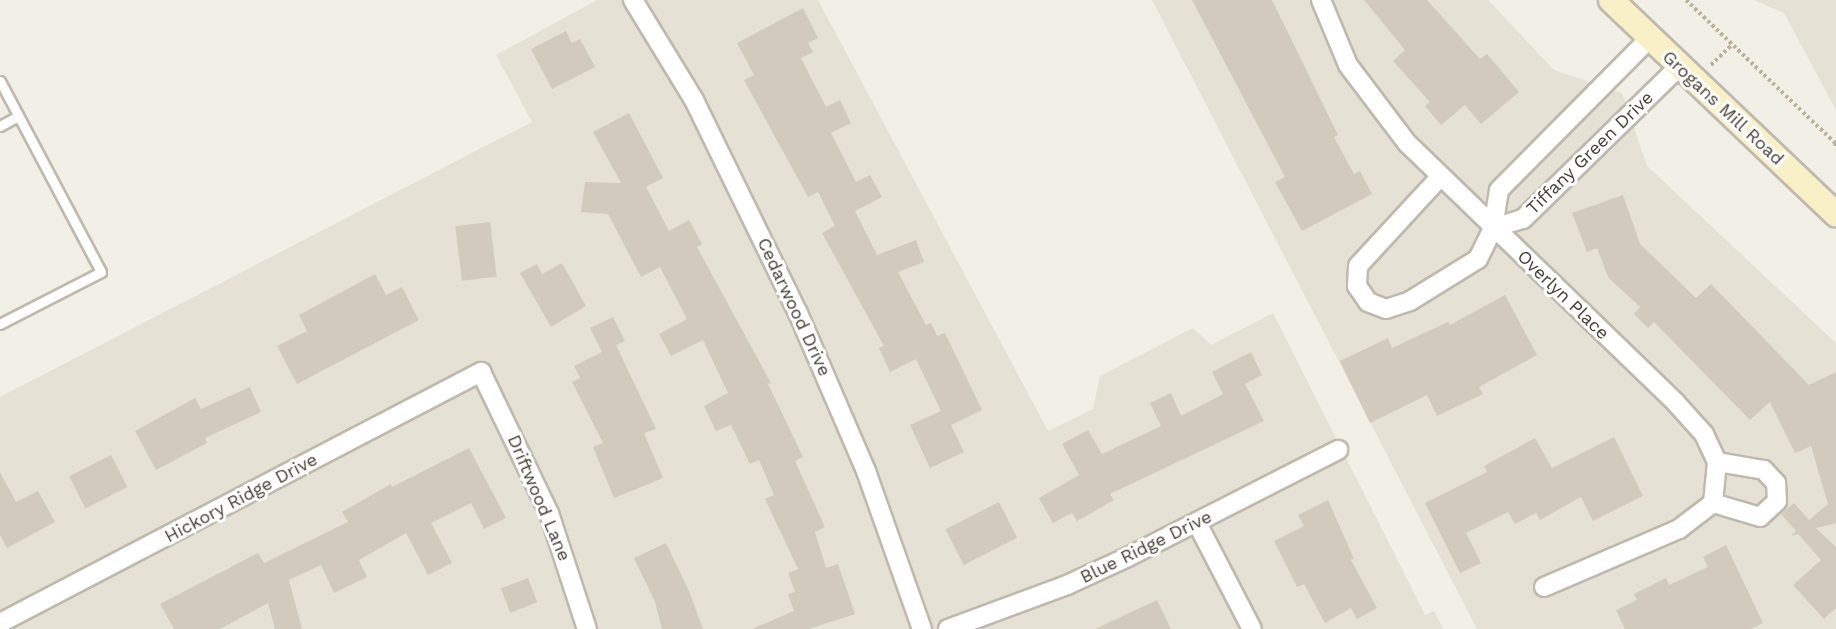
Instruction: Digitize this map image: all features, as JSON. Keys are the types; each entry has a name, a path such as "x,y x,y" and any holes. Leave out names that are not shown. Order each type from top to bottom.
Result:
{"street":[{"name":"Cedarwood Drive","path":"633,0 694,100 798,313 866,471 922,629"},
{"name":"Overlyn Place","path":"1322,0 1348,66 1407,143 1676,403 1704,435 1717,462"},
{"name":"Grogans Mill Road","path":"1611,0 1649,39 1836,214"},
{"name":"Tiffany Green Drive","path":"1649,39 1499,190 1493,228 1523,219 1679,67"},
{"path":"1441,176 1358,266 1357,286 1368,302 1386,309 1410,301 1478,259 1493,228"},
{"name":"Hickory Ridge Drive","path":"0,623 481,372"},
{"name":"Driftwood Lane","path":"481,372 549,513 587,629"},
{"name":"Blue Ridge Drive","path":"948,629 1067,585 1197,523 1338,450"},
{"path":"1544,587 1679,529 1713,503 1717,462 1764,470 1776,483 1777,501 1760,517 1713,503"},
{"path":"1197,523 1252,629"}],"lane":[{"path":"0,81 101,272 0,324"},
{"path":"0,126 18,116"}],"path":[{"path":"1686,0 1835,143 1836,149"}],"shaded area":[{"path":"597,0 818,0 1048,431 1093,409 1100,376 1193,328 1211,345 1273,313 1425,615 1434,611 1443,629 0,629 0,397 532,122 496,55"},
{"path":"1152,0 1488,0 1554,70 1622,93 1647,166 1836,343 1836,629 1477,629"},
{"path":"1754,0 1836,0 1836,110 1784,13"}],"building":[{"path":"1192,0 1272,0 1338,135 1334,137 1354,174 1360,171 1372,194 1302,231 1275,182 1285,177"},
{"path":"1364,0 1427,0 1480,59 1487,54 1519,92 1481,124 1465,105 1441,125 1425,106 1430,102 1393,61 1405,50"},
{"path":"803,8 818,38 808,43 813,52 801,58 826,107 840,100 851,123 831,133 856,182 870,175 882,197 855,211 877,255 916,240 924,262 898,272 926,325 931,323 937,336 945,333 982,410 951,425 964,452 930,468 910,425 941,411 916,359 890,372 879,348 884,346 822,233 835,226 818,192 808,197 744,80 754,75 737,43"},
{"path":"566,31 572,43 580,39 595,67 552,89 531,49"},
{"path":"629,113 663,178 646,187 669,231 689,220 702,244 697,247 771,383 768,384 803,457 795,461 825,527 815,532 826,568 838,564 855,614 809,629 752,629 794,611 788,594 795,592 788,573 798,569 765,499 774,495 759,460 750,464 731,425 716,431 704,406 728,393 703,340 671,356 659,334 687,319 660,267 641,277 608,214 581,212 585,182 621,183 593,132"},
{"path":"1623,195 1640,244 1696,298 1711,284 1809,385 1836,372 1836,523 1816,528 1836,547 1836,608 1824,619 1793,585 1821,560 1798,534 1791,536 1796,531 1781,514 1794,503 1809,520 1828,504 1811,446 1795,453 1770,402 1750,420 1654,322 1648,328 1634,314 1640,307 1608,277 1597,248 1587,252 1572,213"},
{"path":"490,222 497,277 462,281 455,226"},
{"path":"562,263 586,306 551,327 520,273 537,264 542,274"},
{"path":"375,274 386,295 402,287 419,320 297,384 277,346 307,331 299,315"},
{"path":"1505,295 1537,355 1479,387 1483,394 1437,416 1427,395 1370,423 1340,361 1388,338 1392,348 1448,322 1450,325"},
{"path":"613,317 625,341 616,345 656,429 644,433 663,478 614,498 593,447 603,443 572,382 580,378 574,366 602,352 590,328"},
{"path":"1251,352 1262,375 1245,384 1264,421 1110,494 1114,500 1077,521 1072,513 1053,523 1039,498 1079,475 1062,444 1088,430 1102,454 1161,426 1150,403 1171,393 1181,416 1223,394 1212,372"},
{"path":"250,387 261,412 205,438 207,443 156,470 135,431 195,398 201,409"},
{"path":"1614,437 1643,496 1593,521 1581,497 1540,520 1536,513 1515,524 1508,512 1466,533 1481,563 1460,573 1425,503 1487,472 1484,466 1535,438 1552,468"},
{"path":"469,448 506,518 484,529 471,503 431,523 452,563 428,575 406,533 359,560 367,577 334,593 321,565 289,580 302,629 275,629 268,603 220,629 174,629 160,604 258,553 264,563 348,522 342,512 391,484 392,487"},
{"path":"111,455 127,487 85,508 69,476"},
{"path":"0,472 16,502 38,491 55,522 7,548 0,535"},
{"path":"1328,500 1354,559 1351,560 1377,608 1357,619 1351,608 1325,623 1304,584 1297,587 1274,541 1304,526 1298,515"},
{"path":"999,502 1017,538 964,565 946,529"},
{"path":"666,543 689,591 703,629 662,629 655,602 634,558"},
{"path":"1726,545 1763,623 1751,629 1625,629 1616,610 1637,600 1634,594 1666,578 1669,585 1708,567 1703,557"},
{"path":"528,578 537,602 510,613 501,588"},
{"path":"1157,600 1171,629 1095,629"}]}
